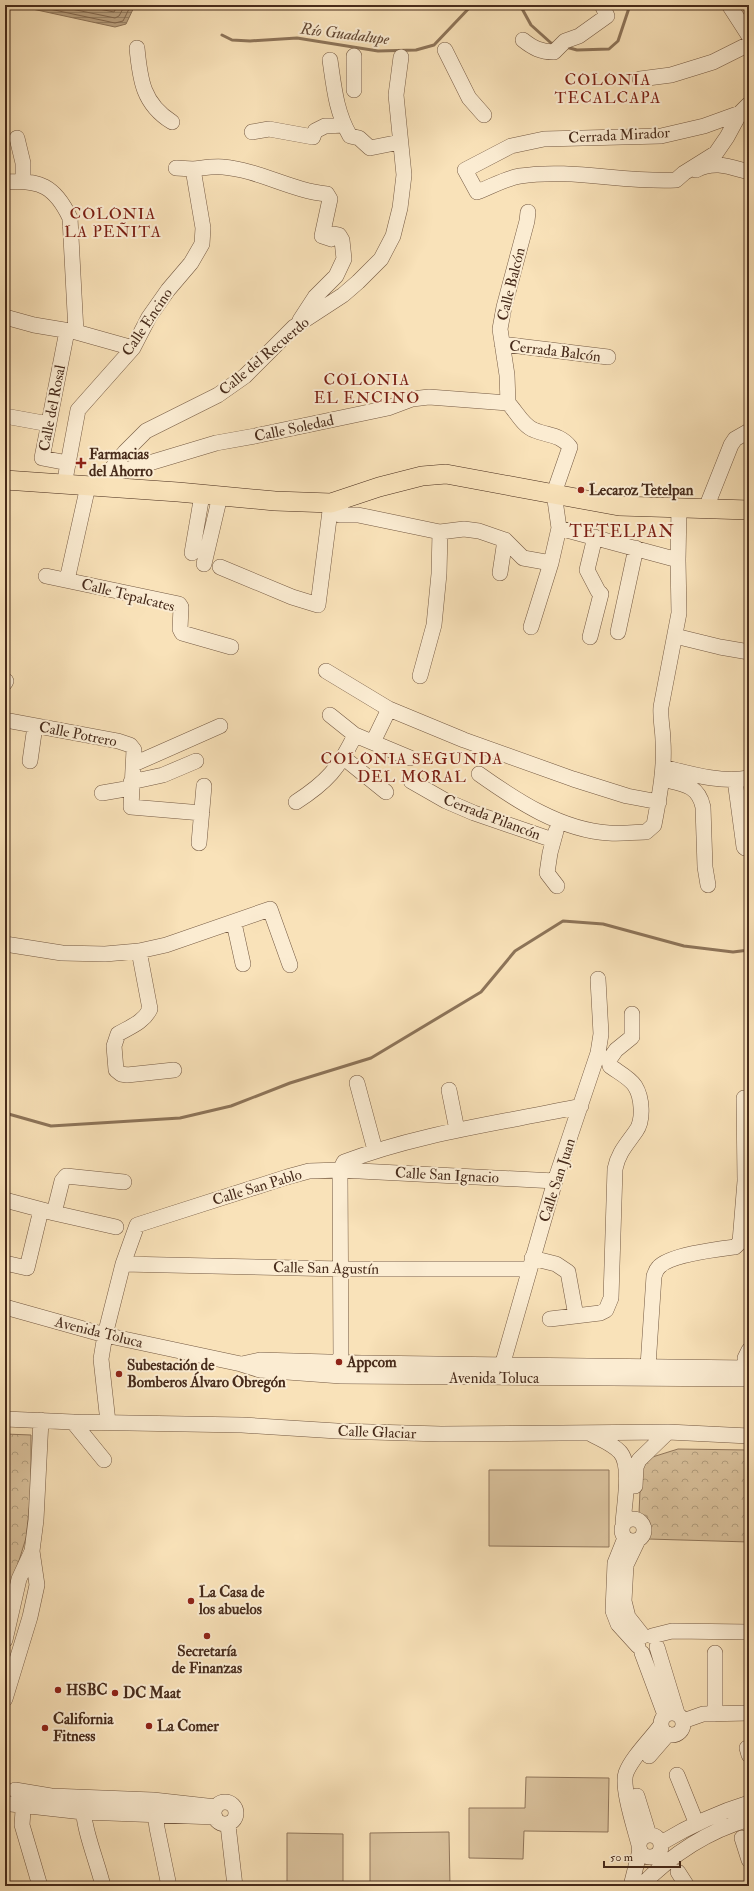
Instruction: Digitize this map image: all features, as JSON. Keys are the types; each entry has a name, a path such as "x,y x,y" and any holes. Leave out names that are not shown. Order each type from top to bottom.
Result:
{"main road":[{"path":"5,480 64,485 97,483 275,501 336,501 379,487 422,476 446,474 619,506 749,510"}],"street":[{"path":"729,5 749,36"},
{"path":"523,40 531,47 544,52 554,52 560,46 580,36 605,10"},
{"path":"640,79 671,75 714,62 749,44"},
{"path":"137,48 140,78 148,99 162,116 172,122"},
{"path":"444,50 469,98 484,115"},
{"path":"354,56 354,90"},
{"name":"Calle del Recuerdo","path":"97,483 146,431 218,395 245,376 298,324 348,291 381,258 393,236 400,208 404,175 396,95 401,57"},
{"path":"330,60 334,95 344,125 350,136 359,138 370,148 400,142"},
{"path":"672,181 695,164 716,152 744,109"},
{"name":"Cerrada Mirador","path":"672,181 588,174 540,174 518,176 477,192 465,170 511,146 544,139 661,136 704,126 744,109"},
{"path":"252,132 270,129 313,137 315,131 325,126 344,125"},
{"path":"17,138 23,163 23,181"},
{"path":"672,181 703,166 724,164 749,172"},
{"path":"176,168 193,169 223,167 241,170 314,193 327,194 330,199 322,236 331,239 334,234 339,236 342,240 344,259 336,276 315,297 298,324"},
{"name":"Calle Encino","path":"64,485 78,410 132,348 149,317 168,290 191,263 202,244 203,228 193,169"},
{"name":"Calle del Rosal","path":"5,182 23,181 45,186 65,207 70,218 72,332 42,458 68,463"},
{"name":"Calle Balcón","path":"508,403 507,375 500,329 504,307 527,221 528,212"},
{"path":"5,316 34,325 72,332 132,348"},
{"name":"Cerrada Balcón","path":"502,344 608,357"},
{"name":"Calle Soledad","path":"97,483 216,443 388,408 412,399 429,397 508,403"},
{"path":"508,403 526,425 533,430 559,437 570,447 554,493 559,528 552,563 531,627"},
{"path":"5,416 49,424"},
{"path":"706,508 731,445 735,439 749,431"},
{"path":"67,580 97,483"},
{"path":"192,554 211,495"},
{"path":"204,564 211,495"},
{"path":"336,501 340,515 358,515 440,532 464,529 523,558 552,563"},
{"path":"220,567 292,597 318,606 336,501"},
{"name":"Cerrada Pilancón","path":"479,774 508,795 559,821 578,828 609,833 646,832 654,825 659,802 662,773 663,741 660,719 661,707 679,612 679,508"},
{"path":"559,528 678,560"},
{"path":"420,676 434,625 439,574 440,532"},
{"path":"590,637 601,594 587,570 595,537"},
{"path":"498,545 500,573"},
{"path":"618,632 636,548"},
{"name":"Calle Tepalcates","path":"46,576 179,604 181,607 180,629 182,633 231,647"},
{"path":"675,636 720,647 749,652"},
{"path":"326,672 389,709 464,740 573,779 627,796 659,802"},
{"path":"373,742 389,709"},
{"path":"330,715 355,735 410,758"},
{"name":"Calle Potrero","path":"5,720 130,745 134,750 134,764"},
{"path":"30,761 35,726"},
{"path":"202,813 132,808 131,785 134,764 220,726"},
{"path":"296,802 316,789 329,777 344,758 355,735"},
{"path":"344,758 386,792"},
{"path":"102,793 163,776 196,761"},
{"path":"662,773 742,779 744,847 749,847"},
{"path":"662,773 696,790 701,798 703,807 705,867 708,885"},
{"name":"Cerrada Pilancón","path":"411,781 446,801 474,813 553,840"},
{"path":"199,843 204,786"},
{"path":"557,886 547,873 553,840 559,821"},
{"path":"5,944 62,953 105,954 139,951 166,945 270,910 290,965"},
{"path":"234,923 244,964"},
{"path":"139,951 150,1009 147,1017 118,1034 114,1046 116,1070 121,1074 127,1075 174,1070"},
{"name":"Calle San Juan","path":"500,1372 555,1181 592,1074 601,1034 598,979"},
{"path":"550,1319 600,1313 606,1310 611,1298 615,1169 617,1158 638,1129 641,1111 639,1095 634,1085 610,1066 609,1060 616,1050 632,1037 632,1014"},
{"path":"357,1083 375,1150"},
{"path":"449,1090 457,1130"},
{"path":"648,1366 654,1276 657,1268 662,1264 687,1255 735,1247 740,1242 744,1181 744,1098"},
{"path":"341,1363 342,1269 340,1170 344,1162 375,1150 457,1130 581,1106"},
{"name":"Calle San Ignacio","path":"340,1170 555,1181"},
{"name":"Calle San Pablo","path":"108,1422 102,1359 105,1335 123,1264 137,1225 142,1222 287,1176 309,1171 340,1170"},
{"path":"5,1263 27,1268 47,1212 62,1181 66,1176 124,1182"},
{"path":"5,1200 47,1212 116,1227"},
{"name":"Calle San Agustín","path":"123,1264 342,1269 556,1264 568,1272 576,1316"},
{"name":"Avenida Toluca","path":"5,1307 105,1335 241,1364 260,1370 341,1376 648,1366 747,1373"},
{"path":"747,1373 745,1358 749,1350"},
{"name":"Avenida Toluca","path":"241,1364 260,1360 341,1363 584,1377 747,1373"},
{"name":"Calle Glaciar","path":"5,1419 73,1422 242,1425 338,1431 441,1434 668,1432 749,1436"},
{"path":"5,1699 30,1617 36,1585 32,1550 36,1520 41,1420"},
{"path":"73,1422 104,1460"},
{"path":"668,1432 641,1457 637,1463 626,1565 624,1602 628,1617 646,1644 671,1722"},
{"path":"590,1433 618,1450 624,1457 630,1530"},
{"path":"5,1640 18,1579 32,1550"},
{"path":"11,1612 30,1617"},
{"path":"646,1644 672,1631 749,1632"},
{"path":"714,1714 715,1653"},
{"path":"640,1886 647,1846 634,1788 635,1775 638,1768 671,1722 694,1716 749,1713"},
{"path":"677,1775 696,1822"},
{"path":"40,1886 14,1797 83,1805 154,1807 220,1816 235,1886"},
{"path":"631,1886 647,1846 721,1811 749,1803"},
{"path":"83,1805 103,1886"},
{"path":"154,1807 168,1886"},
{"path":"640,1886 662,1865 704,1837 749,1819"},
{"path":"742,1838 749,1860"},
{"path":"678,1872 687,1886"}],"green space":[{"path":"5,1434 31,1435 31,1493 26,1538 5,1606"},
{"path":"678,1449 749,1450 749,1542 648,1539 647,1518 639,1514 641,1467 646,1459"},
{"path":"489,1470 609,1470 609,1547 489,1546"},
{"path":"526,1777 609,1778 608,1832 524,1831 523,1859 469,1858 469,1808 525,1808"},
{"path":"449,1832 450,1886 370,1886 370,1833"},
{"path":"287,1833 343,1834 343,1886 287,1886"}],"water":[{"path":"14,5 135,5 126,24 115,27"}],"waterway":[{"name":"Río Guadalupe","path":"222,35 232,40 250,41 297,38 378,51 416,50 434,45 472,5"},
{"name":"Río Guadalupe","path":"520,5 531,25 551,43 555,44"},
{"name":"Río Guadalupe","path":"566,47 577,50 609,49 618,41 630,5"},
{"path":"5,1113 51,1126 180,1118 231,1106 290,1083 371,1058 481,992 515,951 563,921 603,924 684,946 733,952 749,950"}],"place":[{"name":"Farmacias del Ahorro","path":"81,463"},
{"name":"Lecaroz Tetelpan","path":"581,490"},
{"name":"Appcom","path":"339,1362"},
{"name":"Subestación de Bomberos Álvaro Obregón","path":"119,1374"},
{"name":"La Casa de los abuelos","path":"191,1601"},
{"name":"Secretaría de Finanzas","path":"207,1636"},
{"name":"HSBC","path":"58,1690"},
{"name":"DC Maat","path":"115,1693"},
{"name":"La Comer","path":"149,1726"},
{"name":"California Fitness","path":"45,1728"}],"district":[{"name":"COLONIA TECALCAPA","path":"608,88"},
{"name":"COLONIA LA PEÑITA","path":"113,222"},
{"name":"COLONIA EL ENCINO","path":"367,388"},
{"name":"TETELPAN","path":"622,531"},
{"name":"COLONIA SEGUNDA DEL MORAL","path":"412,767"}]}
